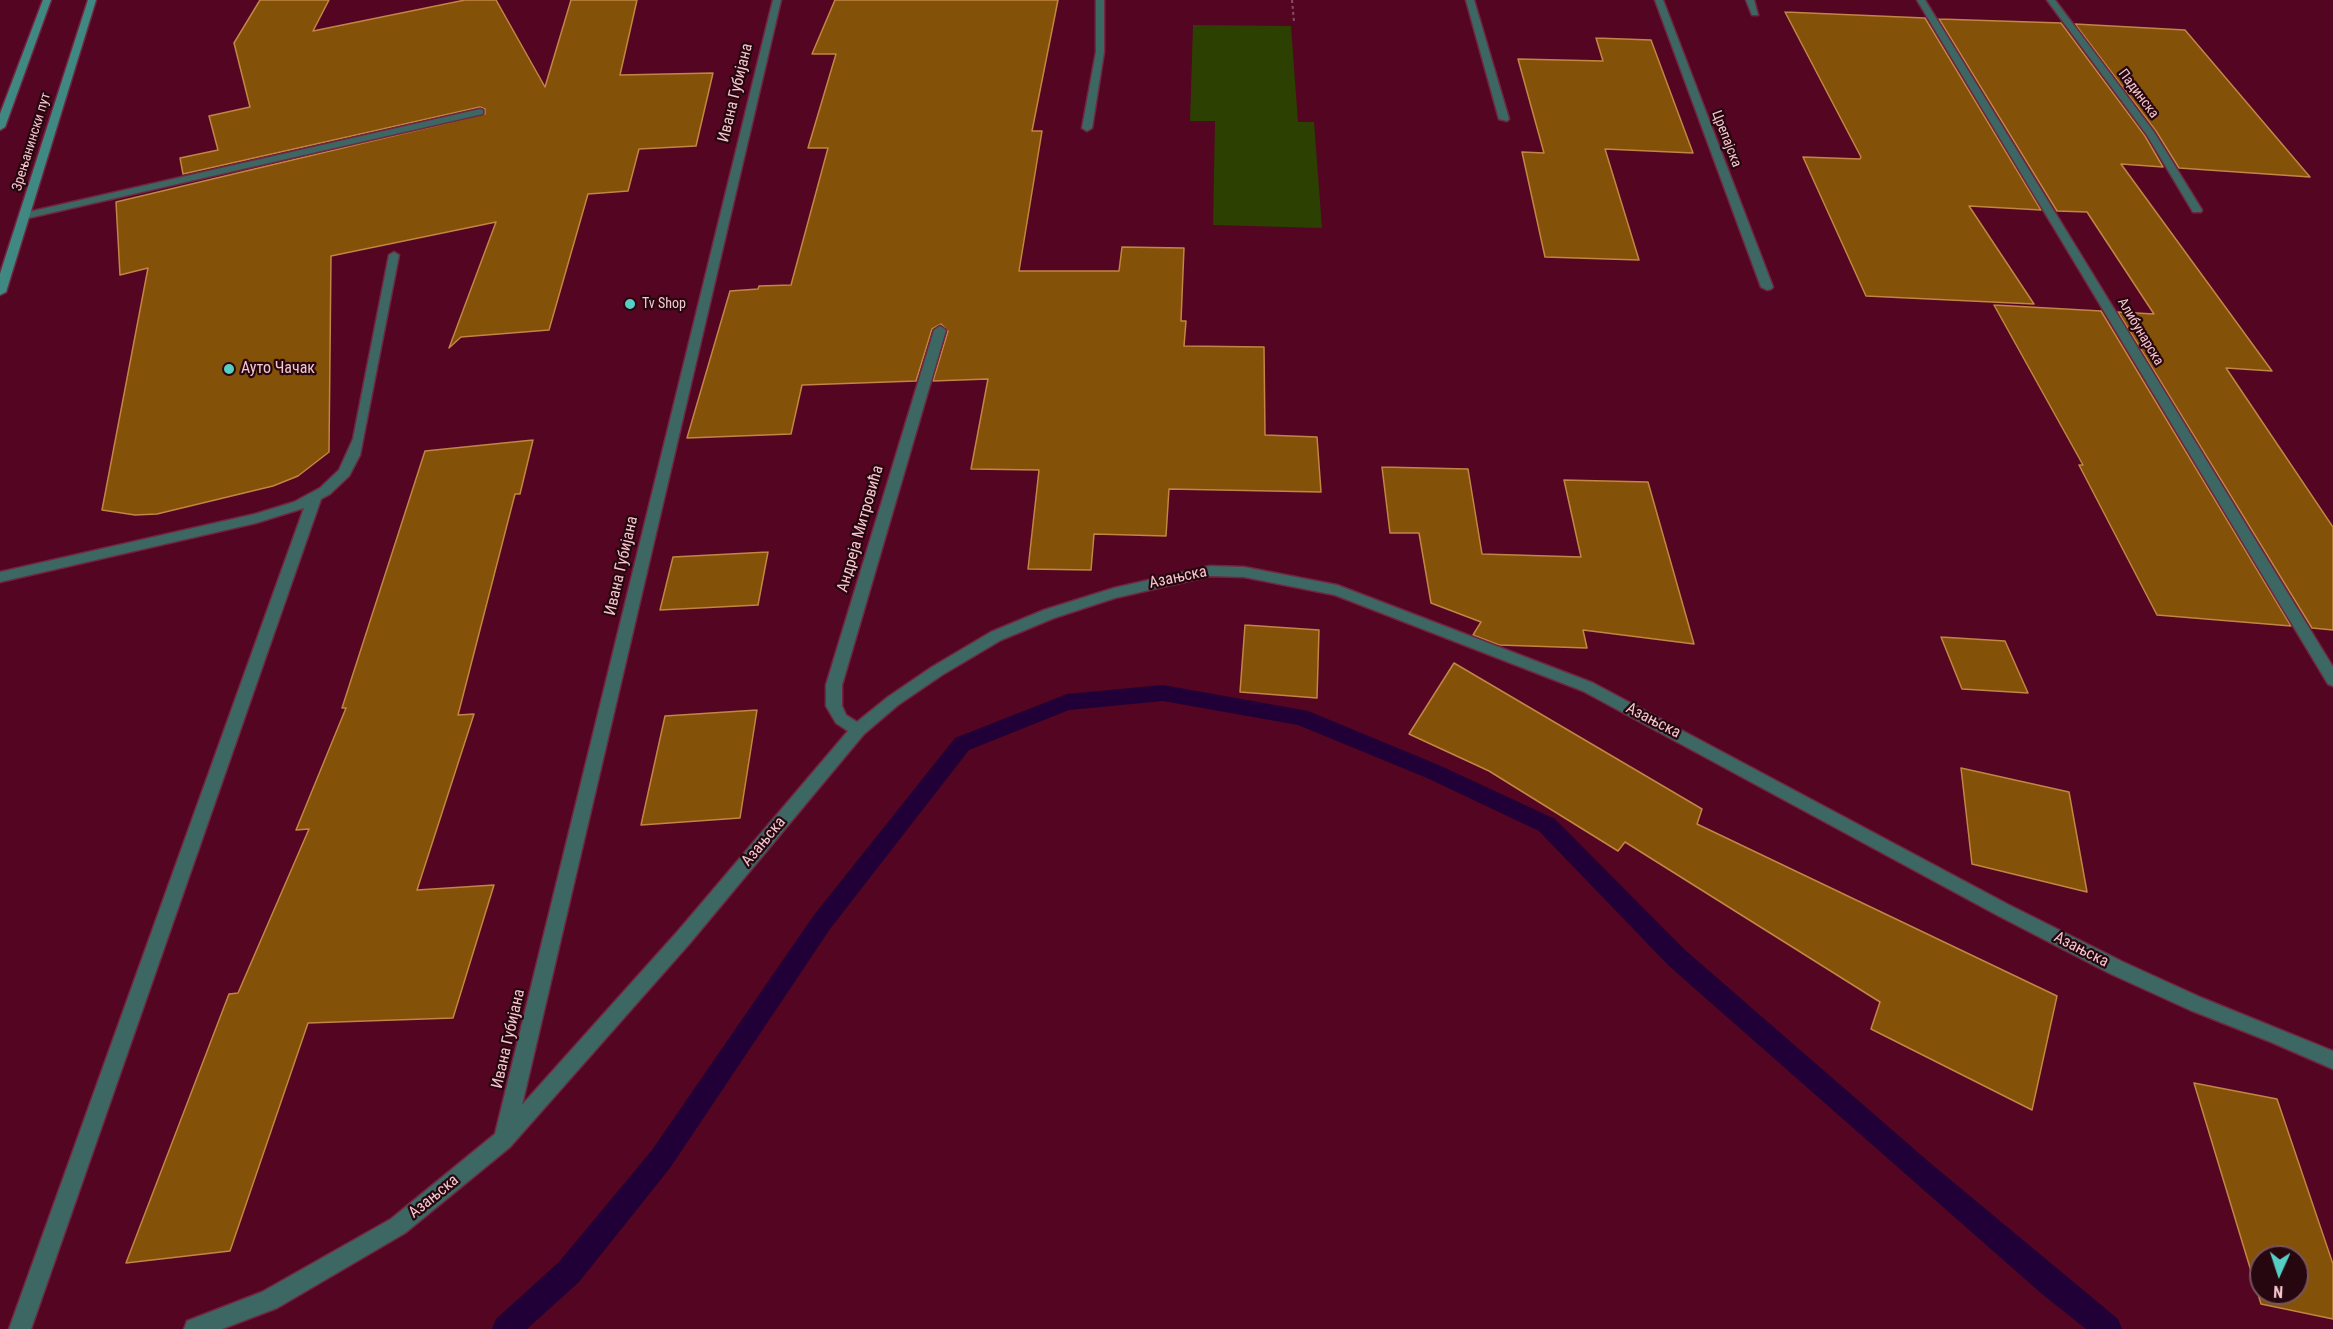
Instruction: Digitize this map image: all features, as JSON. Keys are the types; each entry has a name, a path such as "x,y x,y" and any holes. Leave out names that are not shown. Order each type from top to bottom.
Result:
{"main road":[{"name":"Зрењанински пут","path":"0,127 47,0"},
{"name":"Зрењанински пут","path":"0,292 92,0"}],"street":[{"name":"Ивана Губијана","path":"503,1140 777,0"},
{"path":"1087,128 1100,52 1100,0"},
{"path":"1470,0 1504,119"},
{"name":"Црепајска","path":"1659,0 1767,287"},
{"path":"1750,0 1755,13"},
{"name":"Алибунарска","path":"1921,0 2333,680"},
{"name":"Падинска","path":"2051,0 2151,134 2197,210"},
{"path":"24,216 480,112"},
{"path":"0,577 256,518 299,505 325,491 344,473 354,455 359,439 394,255"},
{"name":"Андреја Митровића","path":"858,730 841,719 834,706 834,685 940,330"},
{"path":"20,1329 315,496"},
{"name":"Азањска","path":"195,1329 269,1300 398,1226 503,1140 684,937 858,730 893,701 996,636 1049,614 1114,593 1210,571 1244,572 1337,590 1588,687 2117,968 2196,1004 2277,1035 2333,1060"}],"path":[{"path":"1292,0 1294,22"}],"green space":[{"path":"1193,25 1291,26 1298,122 1314,122 1322,228 1213,225 1215,121 1190,121"}],"building":[{"path":"260,0 329,0 313,31 465,0 496,0 545,87 571,0 637,0 620,75 713,73 696,146 639,149 628,191 588,194 549,330 461,337 449,348 496,222 331,256 329,452 298,476 273,486 157,514 135,515 102,510 148,268 120,275 116,202 485,114 485,109 480,107 183,174 180,158 218,150 209,116 250,107 234,43"},
{"path":"835,0 1058,0 1032,131 1042,131 1019,271 1119,271 1122,247 1184,248 1181,321 1186,321 1184,346 1264,347 1265,435 1317,437 1321,492 1169,489 1166,536 1094,534 1091,570 1028,569 1039,470 971,469 988,379 933,381 948,331 941,324 932,329 916,381 802,385 791,434 687,438 730,291 758,289 759,286 791,285 828,148 808,148 836,54 812,54"},
{"path":"1785,12 1925,18 2041,210 1969,206 2034,304 1866,296 1803,157 1860,159 1861,157"},
{"path":"1939,19 2061,23 2145,136 2163,167 2121,164 2272,371 2226,368 2333,527 2333,630 2312,628 2118,312 2154,314 2087,212 2057,211"},
{"path":"2075,24 2185,30 2310,177 2179,168 2156,131"},
{"path":"1596,38 1651,40 1693,153 1605,149 1639,260 1545,257 1522,152 1544,153 1518,59 1603,61"},
{"path":"1994,305 2101,311 2291,626 2157,615 2079,465 2083,465"},
{"path":"533,440 520,494 515,494 458,715 474,714 417,890 494,885 453,1018 308,1023 230,1251 126,1263 229,994 238,993 309,829 296,830 346,708 342,708 425,451"},
{"path":"1382,467 1468,469 1482,554 1581,557 1564,480 1648,482 1694,644 1583,630 1587,648 1499,645 1473,635 1481,622 1431,603 1419,533 1390,533"},
{"path":"768,552 758,605 660,610 673,557"},
{"path":"1245,625 1319,630 1317,698 1240,692"},
{"path":"1941,637 2005,641 2028,693 1962,689"},
{"path":"1454,663 1702,809 1697,824 2057,996 2032,1110 1871,1029 1880,1002 1625,842 1618,851 1489,771 1409,734"},
{"path":"757,710 740,818 641,825 665,716"},
{"path":"1961,768 2069,792 2087,892 1972,864"},
{"path":"2194,1083 2277,1099 2333,1264 2333,1319 2266,1305 2309,1305 2309,1245 2249,1245 2249,1264"}],"waterway":[{"path":"506,1329 569,1272 661,1159 822,922 962,744 1067,702 1163,693 1301,717 1434,772 1547,825 1677,958 1920,1171 2108,1329"}],"place":[{"name":"Tv Shop","path":"630,304"},
{"name":"Ауто Чачак","path":"229,369"}]}
